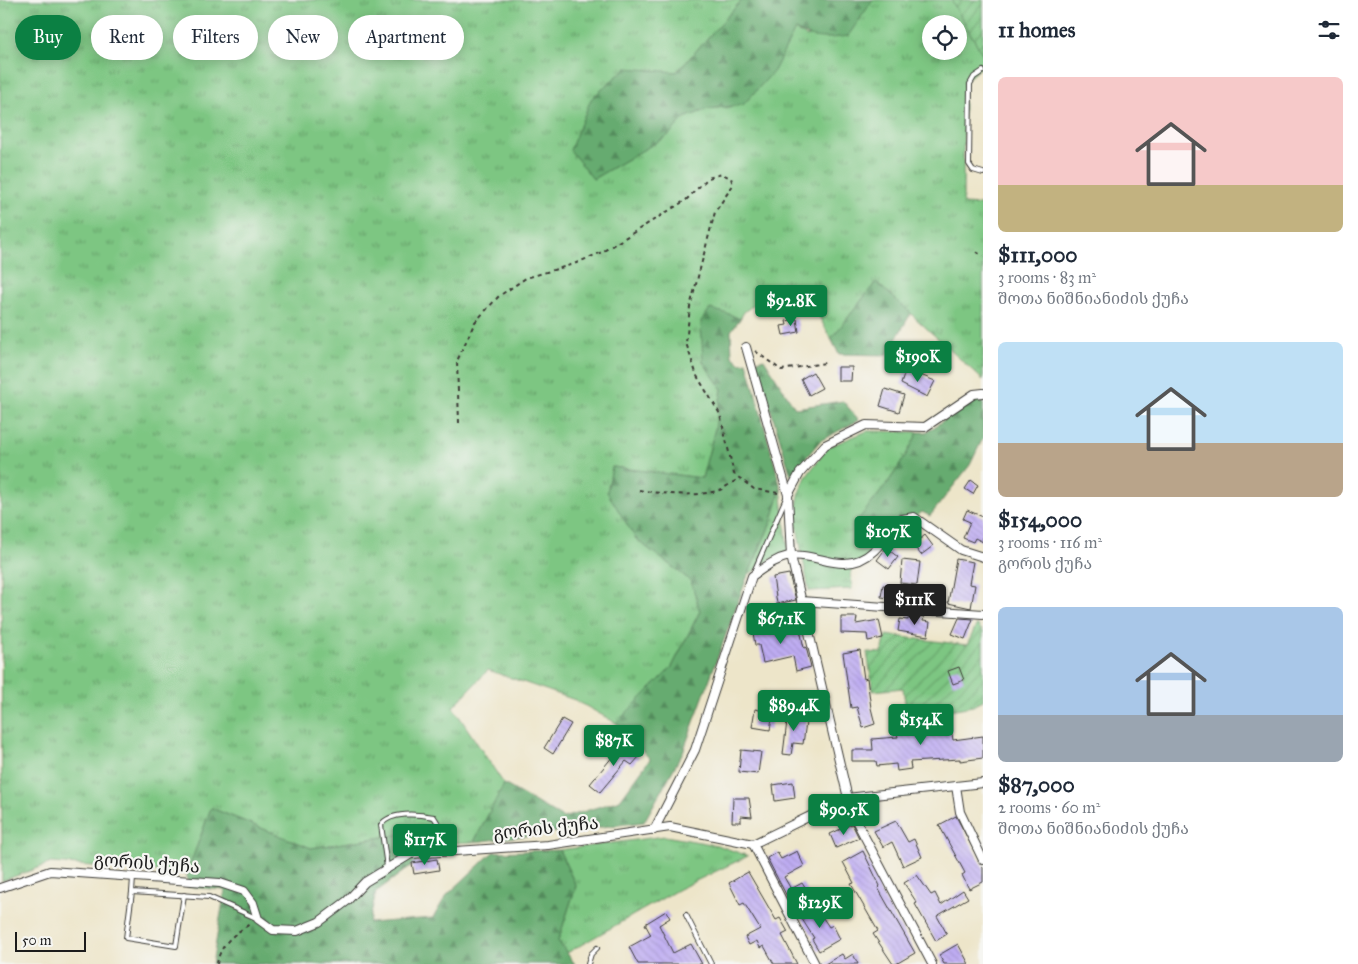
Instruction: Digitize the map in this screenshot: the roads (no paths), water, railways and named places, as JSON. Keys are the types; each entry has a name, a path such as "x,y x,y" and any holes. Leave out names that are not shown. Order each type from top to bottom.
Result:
{"street":[{"path":"746,347 788,495 791,556 847,798 851,811 932,964"},
{"path":"788,495 800,473 824,445 866,426 925,427 974,394 983,393"},
{"path":"654,830 695,750 752,576 776,560 791,556 820,558 842,564 862,560 882,543 897,520 914,517 961,550 983,557"},
{"path":"802,601 983,614"},
{"path":"815,964 753,844 847,798 983,782"},
{"path":"956,786 960,812 983,860"},
{"name":"გორის ქუჩა","path":"0,888 50,871 220,883 244,891 253,903 258,919 273,930 296,932 319,922 347,900 365,882 411,854 548,845 670,827 753,844"}],"lane":[{"path":"983,71 974,77 970,84 969,147 969,164 973,170 983,173"},
{"path":"752,576 788,495"},
{"path":"387,867 381,825 391,816 434,817 455,851"},
{"path":"133,877 126,938 176,946 184,895"},
{"path":"132,892 209,896 258,919"},
{"path":"686,915 711,964"},
{"path":"588,964 591,954 597,948"}]}
